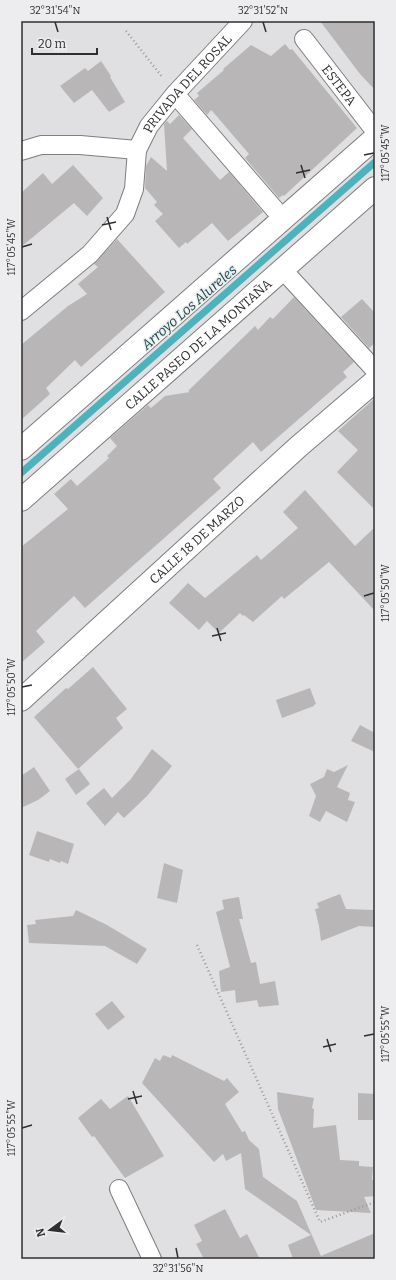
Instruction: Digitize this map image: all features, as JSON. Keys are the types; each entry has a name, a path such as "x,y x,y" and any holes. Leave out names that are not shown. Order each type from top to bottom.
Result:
{"main road":[{"path":"21,449 375,138"},
{"name":"CALLE PASEO DE LA MONTAÑA","path":"21,500 375,188"},
{"name":"CALLE 18 DE MARZO","path":"21,700 292,452 375,380"}],"street":[{"name":"PRIVADA DEL ROSAL","path":"137,150 149,126 175,94 243,21"},
{"name":"ESTEPA","path":"304,39 375,131"},
{"path":"175,94 283,219"},
{"path":"21,151 41,145 80,145 137,150 134,189 125,214 90,254 21,311"},
{"path":"282,269 375,370"},
{"path":"119,1189 152,1259"}],"path":[{"path":"126,31 175,94"},
{"path":"197,945 320,1222 375,1202"}],"building":[{"path":"320,21 375,21 375,90 360,74"},
{"path":"285,44 290,50 292,49 357,128 284,196 283,195 279,198 245,158 249,154 213,112 211,110 207,115 194,100 199,96 197,93 251,45 271,56"},
{"path":"101,61 125,102 109,112 92,90 74,103 60,86 85,68 88,71"},
{"path":"179,115 192,129 183,138 220,180 229,172 263,212 228,241 212,223 187,244 186,242 179,248 155,221 163,214 154,205 157,202 145,188 146,166 151,157 167,171 164,124 167,121 170,124"},
{"path":"73,165 103,198 87,216 74,203 21,247 21,193 43,173 52,184"},
{"path":"117,239 165,292 81,367 75,360 46,388 50,394 21,420 21,345 68,306 87,294 78,284 98,267 94,264"},
{"path":"294,297 354,362 343,372 347,377 261,452 253,442 213,479 221,488 85,608 74,596 36,631 45,642 21,663 21,547 68,509 54,494 71,479 77,486 109,458 107,456 117,446 110,438 148,405 151,408 165,396 190,392 188,391 255,326 258,330 270,317 273,319"},
{"path":"362,299 375,313 375,343 369,348 341,317"},
{"path":"375,398 375,510 337,472 358,450 338,431"},
{"path":"305,490 355,546 375,527 375,611 329,562 284,599 282,596 253,622 240,613 219,633 207,621 199,630 169,603 188,583 205,598 257,555 261,560 298,528 283,512"},
{"path":"93,667 127,709 116,718 123,728 78,769 34,717 66,688 68,689"},
{"path":"310,688 316,704 282,718 276,700"},
{"path":"360,725 375,733 375,752 351,741"},
{"path":"152,749 172,766 147,796 124,818 118,812 105,826 86,803 104,788 112,798 131,779"},
{"path":"348,765 337,787 350,793 348,800 355,802 347,822 326,811 320,822 309,816 316,796 310,784 324,777 327,769 334,772"},
{"path":"34,767 50,791 38,800 21,808 21,776"},
{"path":"79,769 90,784 76,795 65,779"},
{"path":"37,831 74,844 68,864 50,859 49,862 29,855"},
{"path":"164,863 183,870 177,903 157,898"},
{"path":"340,894 346,909 375,910 375,927 359,926 321,941 315,909 319,908 317,903"},
{"path":"239,897 243,919 239,919 251,963 256,962 260,984 275,981 279,1005 259,1007 257,1000 236,1003 235,990 221,992 219,971 230,967 216,912 224,909 222,900"},
{"path":"76,910 107,925 147,949 137,964 105,946 29,943 27,925 36,924 35,920 73,916"},
{"path":"112,1001 125,1017 108,1030 95,1014"},
{"path":"163,1055 171,1058 172,1055 224,1081 227,1078 239,1092 225,1104 242,1132 245,1131 249,1140 259,1149 263,1177 297,1201 321,1256 375,1233 375,1259 293,1259 288,1245 311,1235 245,1189 241,1153 226,1161 223,1154 214,1162 142,1083 155,1058 160,1061"},
{"path":"277,1092 314,1098 312,1108 314,1109 313,1128 336,1125 340,1160 359,1161 359,1166 373,1167 372,1180 375,1180 375,1196 364,1197 371,1213 316,1210 278,1109"},
{"path":"358,1093 375,1094 375,1120 358,1120"},
{"path":"128,1096 164,1156 125,1178 94,1136 92,1137 78,1118 101,1099 110,1109"},
{"path":"225,1209 240,1238 247,1234 260,1259 204,1259 196,1244 202,1241 194,1225"}],"waterway":[{"name":"Arroyo Los Alureles","path":"21,473 375,162"}]}
